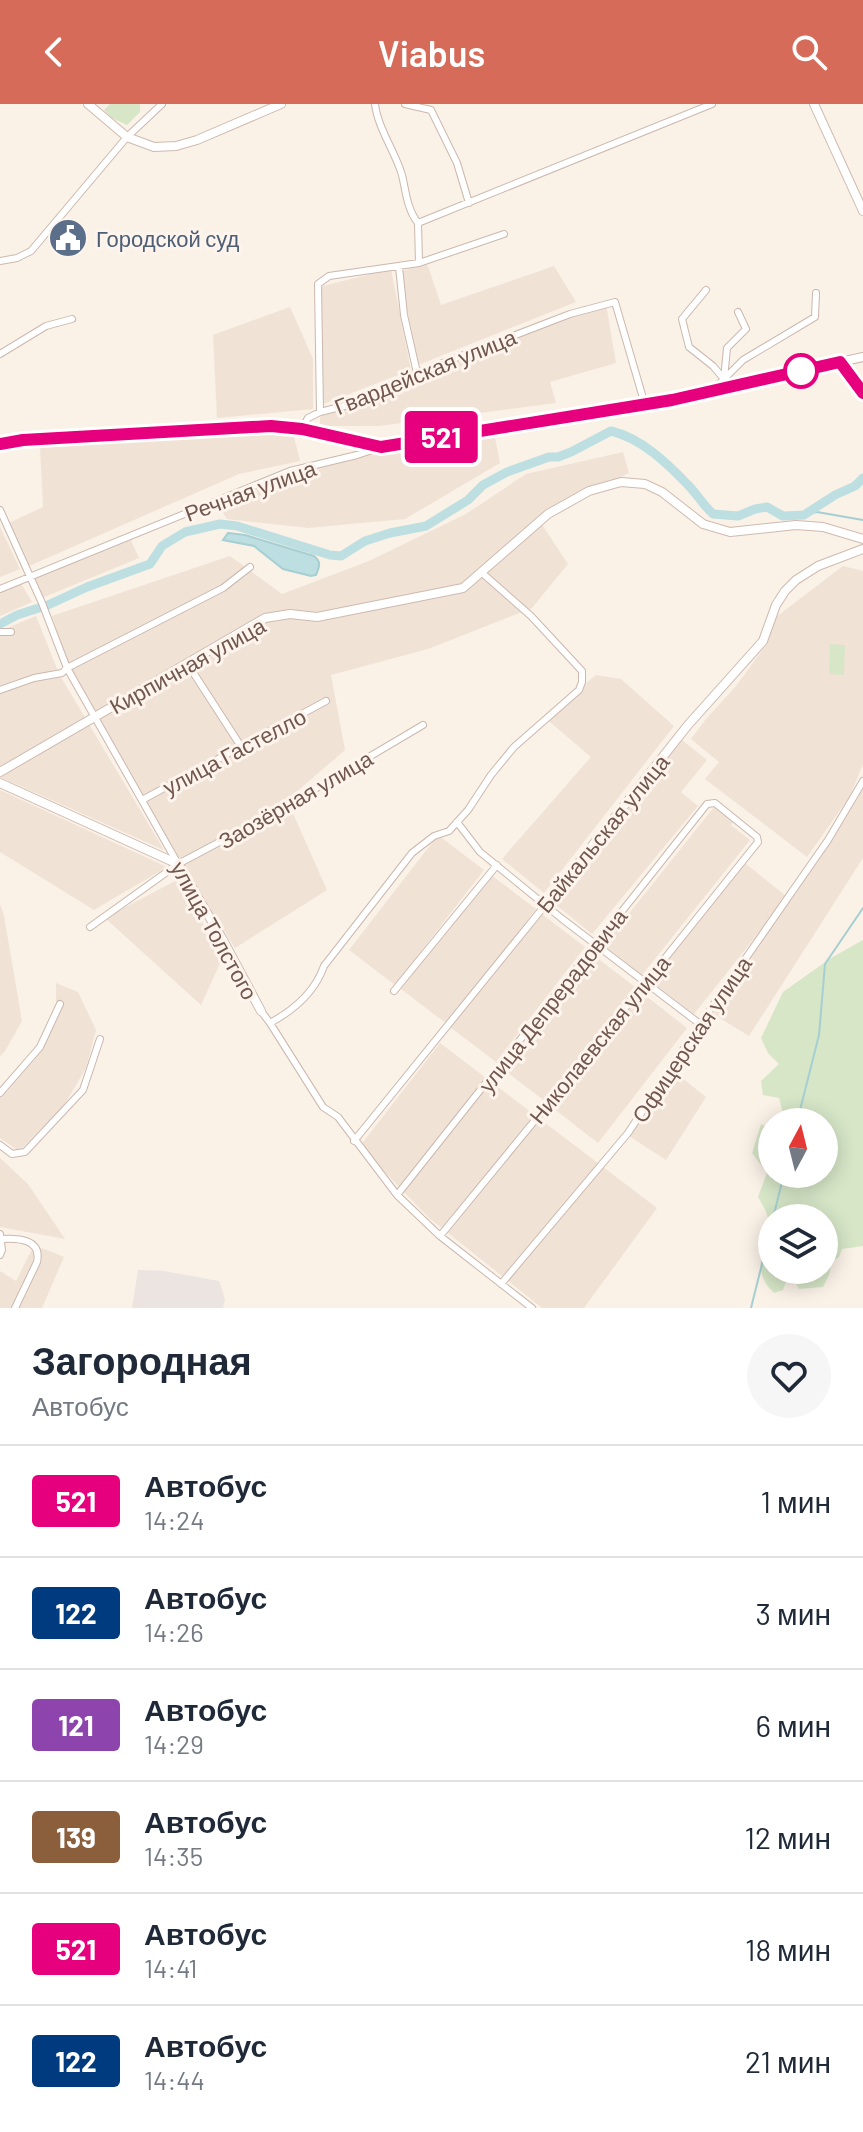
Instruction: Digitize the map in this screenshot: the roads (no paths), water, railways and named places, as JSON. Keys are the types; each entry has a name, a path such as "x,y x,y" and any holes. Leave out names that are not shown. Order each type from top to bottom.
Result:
{"street":[{"path":"88,104 127,137 154,147 176,146 197,140 281,104"},
{"path":"0,261 31,251 127,137 162,104"},
{"path":"375,104 379,122 402,177 412,216 418,223 419,263"},
{"path":"405,104 431,110 457,163 469,203"},
{"path":"418,223 712,104"},
{"path":"814,104 863,211"},
{"path":"320,412 318,284 329,276 419,263 504,234"},
{"path":"399,267 404,315 417,373"},
{"path":"706,290 682,319 684,333 689,347 724,379"},
{"path":"712,391 743,360 815,317 816,293"},
{"name":"Гвардейская улица","path":"302,429 308,418 320,412 356,403 417,373 570,314 615,302 645,405"},
{"path":"724,379 727,348 746,329 738,312"},
{"path":"0,354 46,326 72,319"},
{"name":"Речная улица","path":"0,589 290,471 381,447 645,405 863,357"},
{"path":"840,362 863,393"},
{"path":"0,444 23,440 271,426 302,429 381,447"},
{"name":"Кирпичная улица","path":"0,772 265,618 290,614 317,617 463,588 548,514 589,491 621,482 645,484 662,492 703,524 730,532 796,525 823,527 863,539"},
{"name":"улица Толстого","path":"0,510 67,668 270,1023 293,1010 319,979 324,966 412,853 434,836 449,831 514,747 579,690 582,671 531,616 481,572"},
{"name":"Байкальская улица","path":"354,1141 688,725 763,641 776,605 785,591 818,566 863,549"},
{"path":"0,690 34,678 62,673 223,588 250,567"},
{"path":"0,632 11,632"},
{"path":"187,663 242,748"},
{"name":"улица Гастелло","path":"142,800 326,701"},
{"name":"Заозёрная улица","path":"90,927 178,864 276,812 423,725"},
{"name":"Офицерская улица","path":"501,1284 615,1149 828,840 863,781"},
{"path":"0,783 178,864"},
{"name":"улица Депрерадовича","path":"397,1195 707,804 715,803 757,837 758,842"},
{"path":"457,822 480,852 700,1024"},
{"name":"Николаевская улица","path":"440,1236 758,842"},
{"path":"394,991 497,865"},
{"path":"0,1093 40,1047 60,1004"},
{"path":"270,1023 323,1107 338,1117 397,1195 440,1236 532,1308"},
{"path":"0,1145 12,1154 25,1152 59,1116 83,1090 100,1039"},
{"path":"1,1252 1,1237 29,1242 39,1255 15,1308"}],"water":[{"path":"228,533 245,535 314,556 319,563 316,575 283,569 254,546 223,540"}],"waterway":[{"path":"0,624 150,564 162,546 185,532 220,524 237,526 341,556 365,541 426,526 468,500 483,485 507,472 571,452 611,431 633,439 653,452 713,514 738,516 767,507 783,516 804,515 855,486 863,478"},
{"path":"804,515 817,512 863,520"},
{"path":"801,1108 819,1035 825,964 863,908"},
{"path":"776,1204 780,1188"},
{"path":"751,1308 758,1280"}],"place":[{"name":"Городской суд","path":"68,238"}]}
